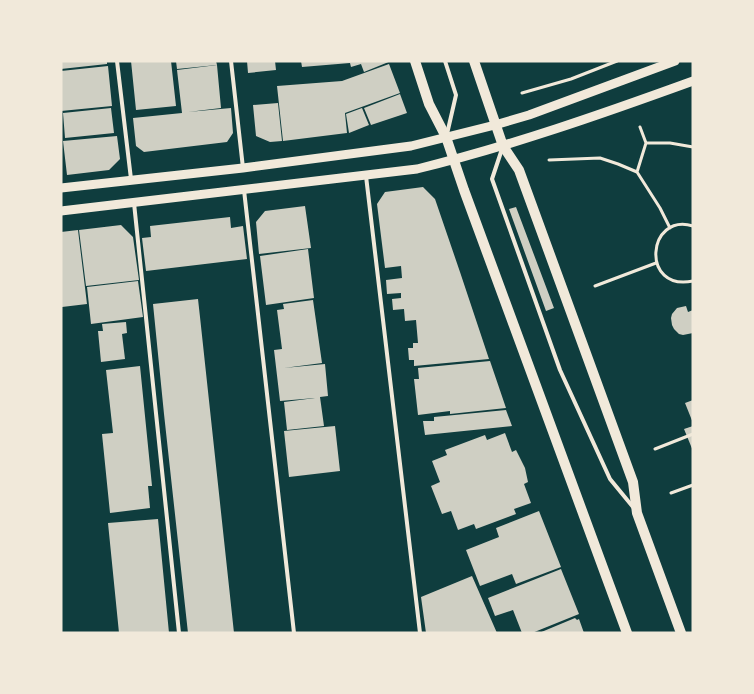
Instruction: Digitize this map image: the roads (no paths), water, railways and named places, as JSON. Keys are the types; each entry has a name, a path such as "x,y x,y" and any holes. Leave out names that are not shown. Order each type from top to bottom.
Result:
{"main road":[{"path":"415,61 429,104 446,137 627,633"},
{"path":"474,61 502,146 519,170 633,482 638,513 681,633"}],"street":[{"path":"61,188 243,168 411,146 529,115 675,61"},
{"path":"61,211 417,169 536,136 693,81"}],"lane":[{"path":"117,61 131,181"},
{"path":"231,61 243,168"},
{"path":"445,61 456,95 446,137"},
{"path":"502,146 492,180 560,370 610,480 638,513"},
{"path":"366,175 420,633"},
{"path":"244,190 294,633"},
{"path":"134,203 179,633"}]}
